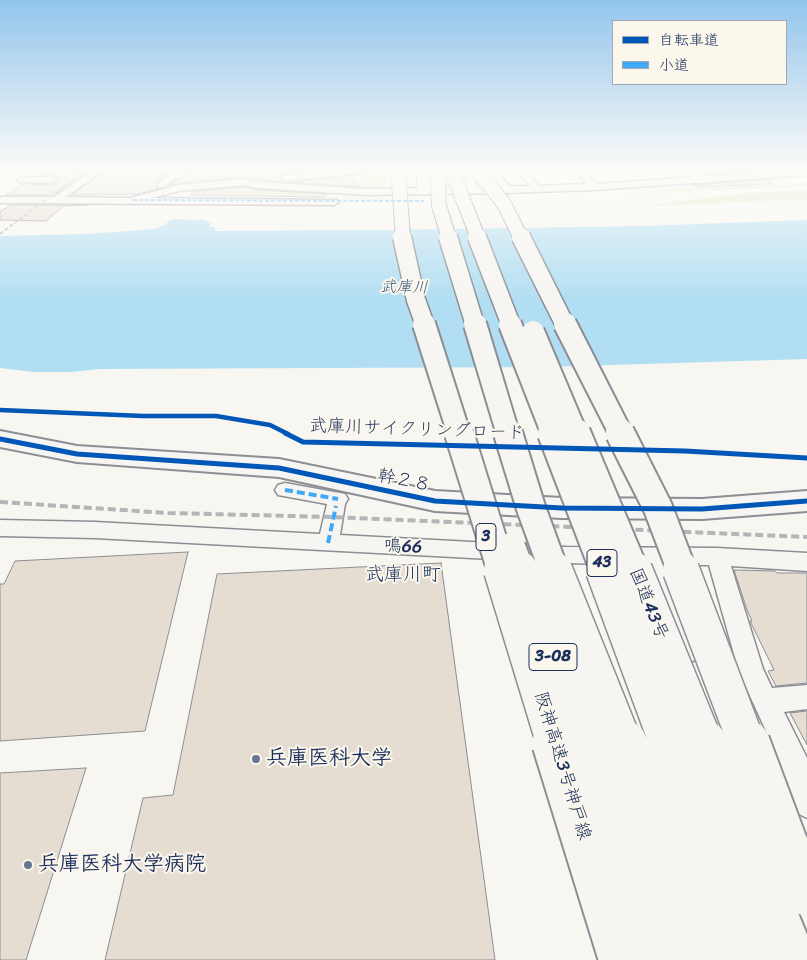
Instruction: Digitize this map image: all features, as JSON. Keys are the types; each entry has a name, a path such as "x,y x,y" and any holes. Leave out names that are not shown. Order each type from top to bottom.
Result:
{"highway":[{"name":"阪神高速3号神戸線","path":"398,213 399,230 413,299 612,960"},
{"name":"阪神高速3号神戸線","path":"400,213 401,230 416,300 436,358 622,960"},
{"path":"440,213 531,508 556,577 689,904 708,960"},
{"name":"国道43号","path":"468,213 603,566 747,960"},
{"name":"国道43号","path":"482,213 632,566 793,960"},
{"path":"508,213 658,508 784,842 807,893"},
{"name":"3-08","path":"436,358 528,588 605,798 661,960"}],"street":[{"name":"幹２８","path":"0,439 76,454 279,468 434,501 562,508 702,509 807,501"},
{"path":"285,490 337,502 328,543"},
{"name":"鳴66","path":"0,528 566,555 716,557 807,562"},
{"path":"566,555 596,635 615,760 634,960"},
{"path":"653,557 709,685 807,803"},
{"path":"716,557 751,672 807,789"},
{"path":"765,701 807,697"}],"water":[{"name":"武庫川","path":"807,220 807,359 545,367 100,369 71,372 34,372 0,368 0,236 85,234 156,229 161,226 215,227 214,231 383,230 641,226"}],"building":[{"path":"0,213 55,213 46,221 0,220"},
{"path":"188,552 145,731 0,741 0,584 4,584 15,561"},
{"path":"441,563 495,960 105,960 143,798 173,795 217,574"},
{"path":"734,570 807,573 807,683 776,686 768,671 774,670 750,621 752,621"},
{"path":"807,711 807,745 790,713"},
{"name":"兵庫医科大学病院","path":"86,768 26,960 0,960 0,773"}],"waterway":[{"path":"170,227 173,223 205,224 203,227"}],"railway":[{"path":"0,234 28,213"},
{"path":"0,502 168,513 332,517 807,537"}],"marked path":[{"path":"285,490 338,499"},
{"path":"328,543 336,506"}],"cycle path":[{"name":"武庫川サイクリングロード","path":"0,410 143,416 216,416 270,425 303,442 685,451 807,458"},
{"path":"0,439 77,454 279,468 435,501 562,508 702,509 807,501"}],"place":[{"name":"兵庫医科大学","path":"256,759"},
{"name":"兵庫医科大学病院","path":"28,865"}],"district":[{"name":"武庫川町","path":"403,575"}]}
